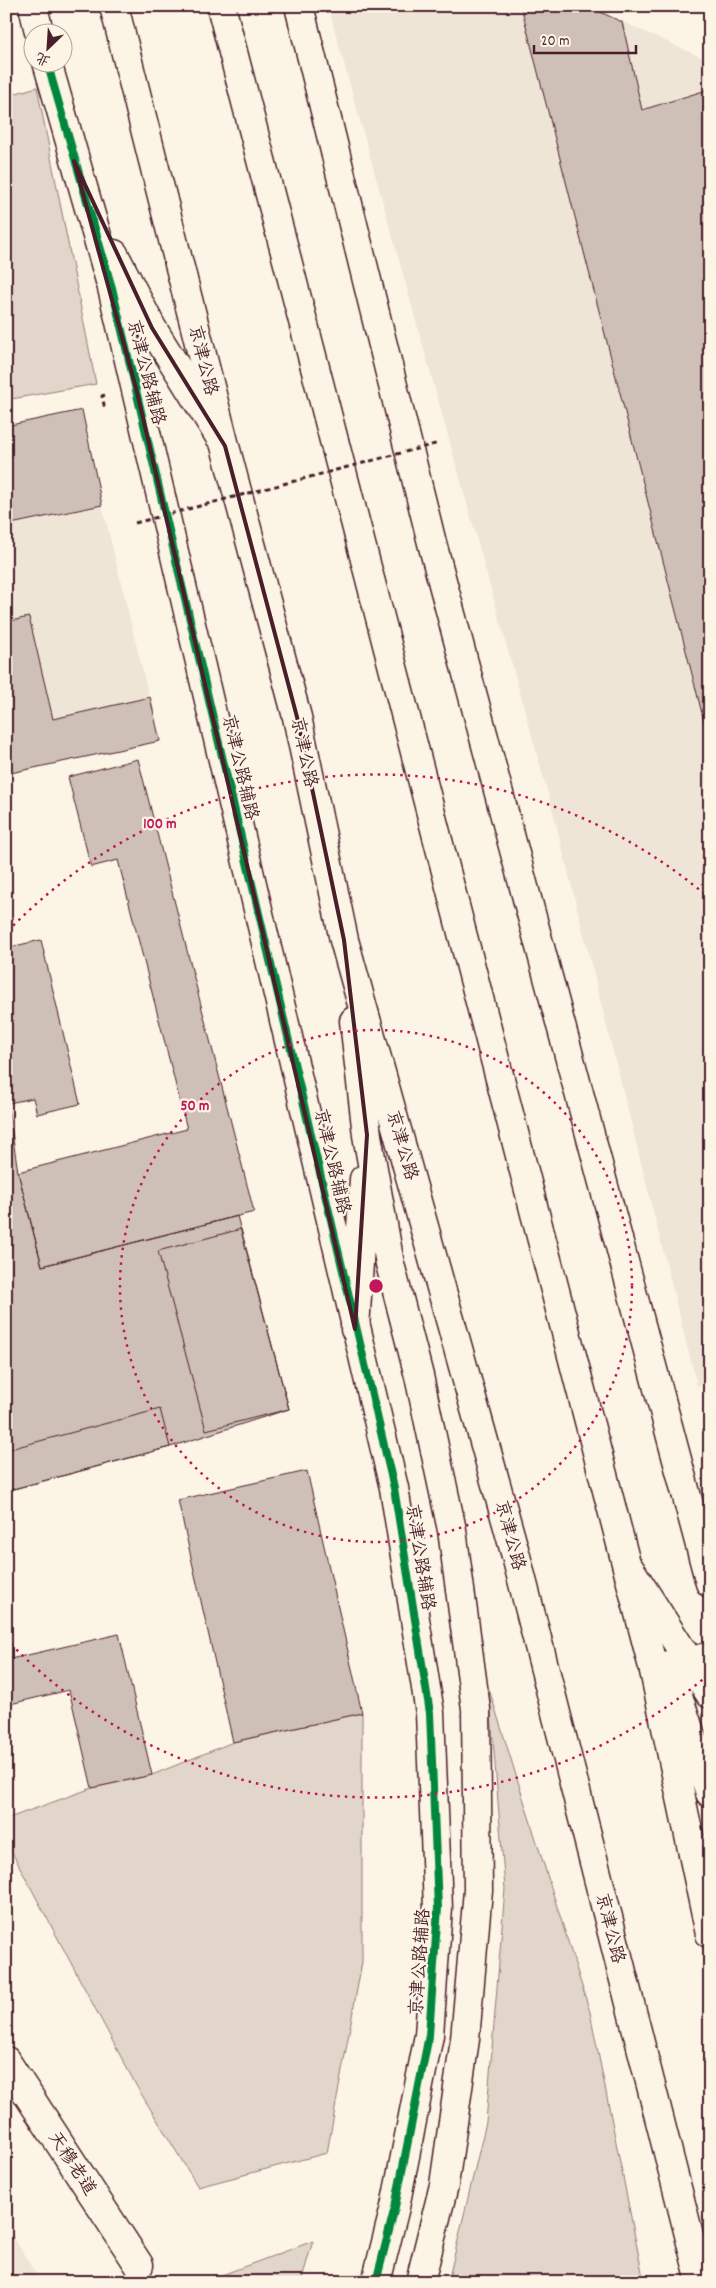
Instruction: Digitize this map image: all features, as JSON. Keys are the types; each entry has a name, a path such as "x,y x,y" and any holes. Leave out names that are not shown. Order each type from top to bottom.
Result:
{"main road":[{"path":"33,6 37,22"},
{"name":"京津公路","path":"114,6 225,446 297,717 344,940 516,1556 701,2282"},
{"path":"221,6 625,1562 680,1664 710,1793"},
{"path":"299,6 432,543 710,1583"},
{"name":"京津公路辅路","path":"50,72 112,288 132,370 394,1488 430,1713 438,1908 429,2035 395,2207 376,2282"},
{"path":"74,160 113,250 152,328 225,446"},
{"path":"344,940 367,1135 390,1264 419,1376 452,1530 476,1709 478,1890 465,2039 445,2176 420,2282"},
{"path":"356,1329 367,1135"},
{"path":"680,1664 710,1694"},
{"path":"680,1664 710,1934"},
{"name":"天穆老道","path":"6,2061 139,2265"}],"path":[{"path":"135,522 439,443"}],"highlighted area":[{"path":"74,161 152,328 225,446 297,717 344,940 367,1135 355,1329 136,388"}],"shaded area":[{"path":"328,6 587,6 710,61 710,1383 697,1386 552,808"},
{"path":"37,87 96,384 6,400 6,96"},
{"path":"82,410 102,505 160,741 6,774 6,426"},
{"path":"489,1689 590,2012 644,2282 448,2282 486,2122 505,1889"},
{"path":"362,1713 362,1962 327,2153 198,2187 137,2087 6,1841 6,1819 92,1788 152,1775 233,1742"},
{"path":"6,2225 36,2274 38,2282 6,2282"},
{"path":"313,2241 301,2282 203,2282"}],"building":[{"path":"521,6 587,6 622,22 642,110 710,89 710,724 705,725"},
{"path":"82,410 102,505 6,525 6,426"},
{"path":"29,617 53,719 150,697 160,741 6,774 6,622"},
{"path":"138,759 254,1212 42,1266 18,1172 187,1129 118,860 91,867 68,777"},
{"path":"6,908 11,938 6,939"},
{"path":"41,940 80,1104 37,1114 33,1098 9,1103 6,1093 6,948"},
{"path":"6,1093 18,1172 42,1266 237,1216 289,1409 170,1447 6,1491"},
{"path":"241,1229 289,1409 206,1430 158,1251"},
{"path":"160,1409 170,1447 6,1491 6,1450"},
{"path":"307,1471 362,1713 233,1742 178,1500"},
{"path":"119,1634 152,1775 92,1788 69,1690 6,1705 6,1660"}],"cycle path":[{"path":"50,72 112,288 394,1488 430,1713 438,1908 429,2035 395,2207 376,2282"}]}
